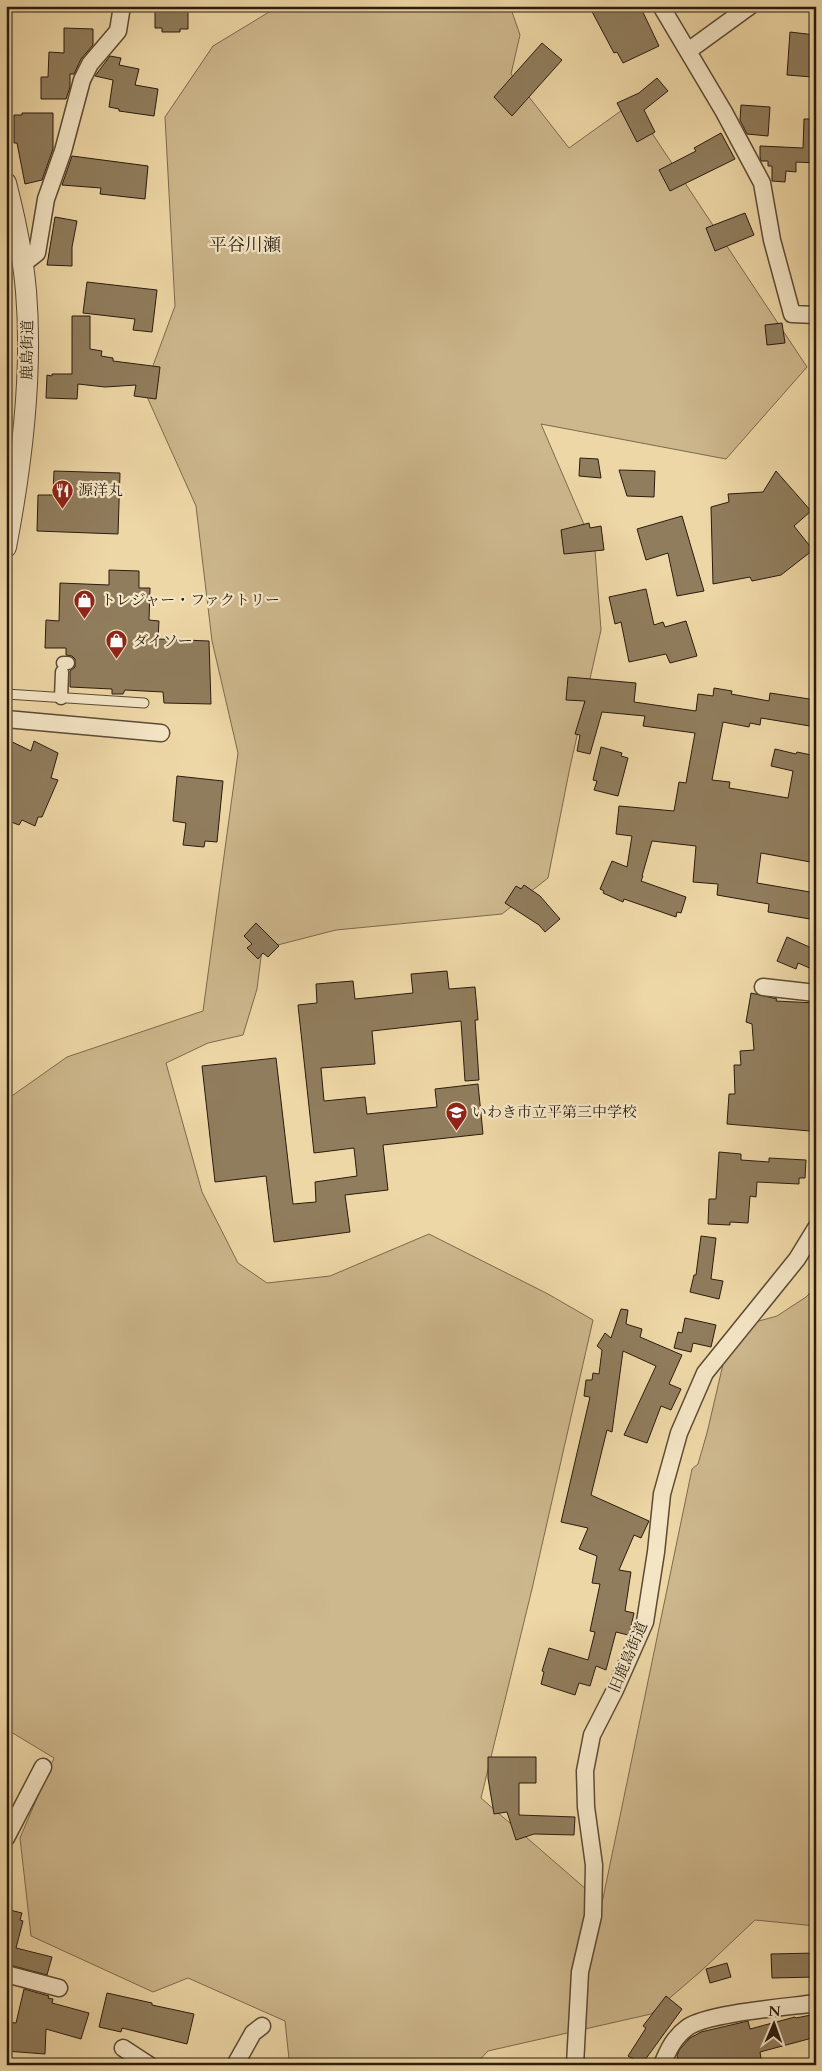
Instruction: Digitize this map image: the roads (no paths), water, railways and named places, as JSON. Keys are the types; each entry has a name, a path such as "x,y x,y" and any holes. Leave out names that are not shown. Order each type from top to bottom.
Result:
{"street":[{"path":"23,264 36,253 46,199 63,151 82,80 90,64 118,31 122,6"},
{"path":"661,6 762,182 772,240 792,314 816,315"},
{"path":"688,51 750,6"},
{"name":"鹿島街道","path":"6,183 23,264 27,306 25,421 6,547"},
{"path":"61,698 64,666"},
{"path":"6,719 161,733"},
{"path":"763,987 816,993"},
{"name":"旧鹿島街道","path":"575,2065 580,1972 593,1916 594,1865 586,1807 585,1771 592,1734 615,1690 645,1622 656,1552 662,1494 679,1433 705,1373 797,1258 816,1228"},
{"path":"6,1838 43,1767"},
{"path":"6,1974 60,1988"},
{"path":"662,2065 669,2048 677,2037 690,2026 722,2016 816,2003"},
{"path":"235,2065 253,2033 262,2026"},
{"path":"123,2048 149,2065"}],"lane":[{"path":"6,694 144,703"}],"place":[{"name":"源洋丸","path":"62,509"},
{"name":"トレジャー・ファクトリー","path":"85,619"},
{"name":"ダイソー","path":"117,660"},
{"name":"いわき市立平第三中学校","path":"456,1131"}],"district":[{"name":"平谷川瀬","path":"245,245"}]}
